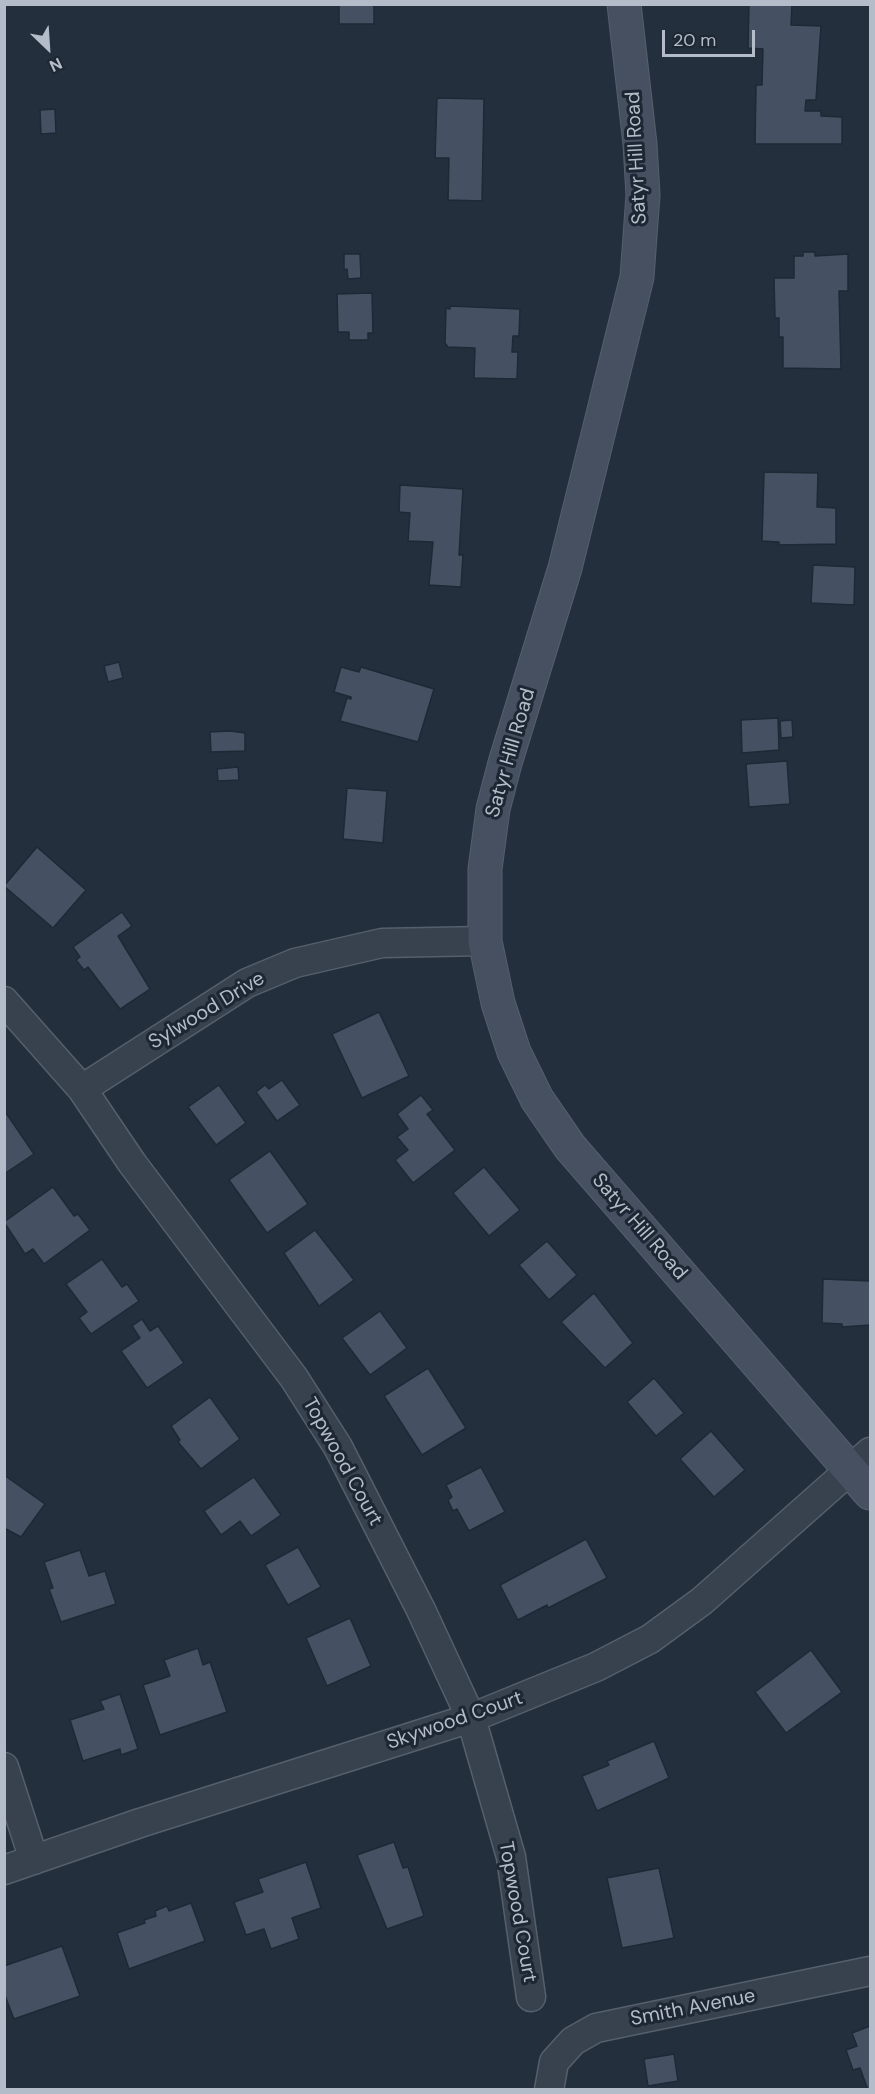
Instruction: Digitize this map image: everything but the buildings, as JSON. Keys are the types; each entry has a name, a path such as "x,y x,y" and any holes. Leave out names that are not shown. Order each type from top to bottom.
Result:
{"street":[{"name":"Satyr Hill Road","path":"624,4 640,144 643,195 638,278 565,568 493,809 485,869 485,941 498,1003 514,1052 537,1098 570,1147 864,1471"},
{"name":"Sylwood Drive","path":"82,1089 247,983 295,963 382,944 485,941"},
{"name":"Topwood Court","path":"4,1001 82,1089 132,1163 294,1378 338,1448 416,1600 471,1718 511,1857 531,1997"},
{"name":"Skywood Court","path":"4,1870 140,1823 471,1718 596,1667 650,1639 702,1601 864,1471"},
{"path":"4,1767 34,1860"},
{"name":"Smith Avenue","path":"549,2090 554,2062 573,2042 596,2028 870,1971"}]}
